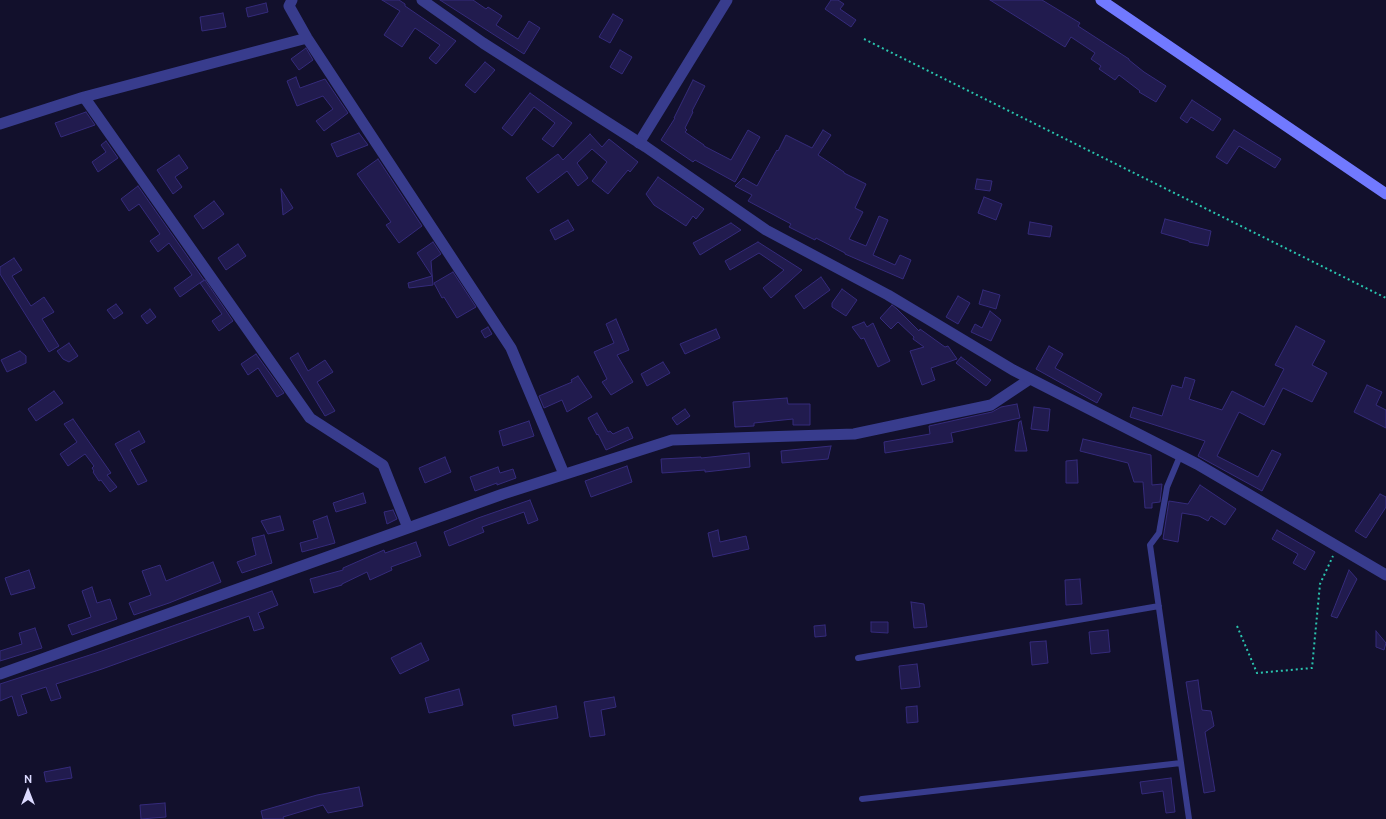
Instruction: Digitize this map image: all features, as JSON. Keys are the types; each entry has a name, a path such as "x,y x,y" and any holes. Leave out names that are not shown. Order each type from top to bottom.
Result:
{"main road":[{"path":"1101,0 1386,194"}],"street":[{"path":"292,0 290,6 307,38 511,348 564,474"},
{"path":"422,0 483,43 639,143 766,230 888,295 1013,370 1197,464 1386,575"},
{"path":"639,143 727,0"},
{"path":"0,124 84,97 307,38"},
{"path":"84,97 310,418 383,464 408,528"},
{"path":"0,674 503,494 672,440 854,434 991,405 1030,379"}],"lane":[{"path":"1180,456 1166,487 1159,534 1150,545 1189,819"},
{"path":"858,658 1159,606"},
{"path":"862,799 1181,763"}],"path":[{"path":"864,39 1386,298"},
{"path":"1237,626 1257,673 1312,668 1320,584 1337,546"}],"building":[{"path":"382,0 399,0 405,4 405,6 456,41 436,64 429,58 440,45 415,28 402,47 384,35 400,11"},
{"path":"440,0 473,0 486,9 488,7 502,16 496,25 518,39 529,21 540,28 524,54"},
{"path":"831,0 838,0 844,4 840,9 856,20 851,27 825,9"},
{"path":"990,0 1042,0 1080,23 1078,26 1129,59 1144,72 1166,86 1156,102 1139,92 1140,91 1119,75 1115,80 1099,69 1101,66 1091,59 1095,53 1071,37 1065,47"},
{"path":"266,3 268,12 248,17 246,8"},
{"path":"223,13 226,27 202,31 200,17"},
{"path":"613,14 623,20 610,43 599,37"},
{"path":"306,48 313,60 299,70 291,59"},
{"path":"620,50 632,57 622,74 610,67"},
{"path":"485,62 495,70 475,93 465,85"},
{"path":"296,77 300,88 325,79 348,113 324,131 316,121 333,109 323,96 297,106 287,81"},
{"path":"693,80 705,86 692,111 693,112 685,128 687,130 685,132 704,146 731,160 748,130 760,137 735,182 695,160 693,162 661,140 675,118"},
{"path":"530,93 572,123 553,147 542,139 555,123 534,107 512,136 502,128"},
{"path":"1192,100 1221,119 1213,131 1191,117 1187,123 1180,118"},
{"path":"86,112 95,125 61,137 55,123"},
{"path":"823,130 831,135 818,155 844,173 866,184 855,208 863,212 849,239 866,246 879,216 888,220 873,255 895,265 900,255 911,260 903,279 845,254 816,238 815,240 789,227 791,224 748,201 752,195 735,186 743,178 757,186 786,135 812,148"},
{"path":"1234,130 1281,159 1275,168 1239,146 1227,164 1216,157"},
{"path":"359,133 368,145 337,157 331,144"},
{"path":"590,134 602,147 609,139 638,162 630,172 628,170 608,194 592,181 607,162 592,149 577,163 588,178 578,186 567,171 538,193 526,178 558,154 563,160"},
{"path":"106,141 118,158 98,172 92,162 106,152 101,145"},
{"path":"179,155 188,168 175,177 182,187 173,194 157,170"},
{"path":"378,159 422,226 399,243 386,225 391,222 357,174"},
{"path":"658,177 704,209 696,219 693,216 686,226 654,205 646,194"},
{"path":"977,179 992,181 990,191 975,189"},
{"path":"138,186 204,280 180,297 174,288 192,275 169,243 158,252 150,241 160,234 139,204 129,211 121,199"},
{"path":"281,189 293,208 283,215"},
{"path":"984,197 1002,204 996,220 978,213"},
{"path":"214,201 224,214 203,229 194,216"},
{"path":"1165,219 1211,231 1208,246 1189,242 1161,233"},
{"path":"568,220 574,230 555,240 550,230"},
{"path":"1030,222 1052,226 1050,237 1028,234"},
{"path":"731,223 741,230 700,255 693,243"},
{"path":"433,242 441,254 431,261 433,285 409,288 408,283 432,276 417,253"},
{"path":"758,242 802,270 771,298 763,288 784,270 759,253 730,270 725,261"},
{"path":"238,244 246,256 226,270 218,258"},
{"path":"14,258 22,270 12,276 31,306 44,297 54,312 42,319 59,346 49,352 0,274 0,267"},
{"path":"453,272 476,307 457,318 444,297 442,298 434,283"},
{"path":"821,277 830,290 804,309 795,296"},
{"path":"205,280 233,321 219,331 212,321 222,314 200,283"},
{"path":"842,289 857,300 846,316 832,307 832,303"},
{"path":"983,290 1000,295 996,309 979,304"},
{"path":"958,296 970,303 958,324 946,317"},
{"path":"116,304 123,313 114,319 107,310"},
{"path":"892,305 919,331 920,329 945,347 948,346 957,359 931,368 935,380 922,385 910,351 924,347 913,339 914,337 898,322 891,329 880,318"},
{"path":"150,309 156,317 147,324 141,316"},
{"path":"990,311 1001,320 991,341 971,332 975,324 982,328"},
{"path":"616,319 629,350 617,355 633,382 611,395 602,382 607,379 594,352 614,343 606,324"},
{"path":"864,322 867,327 873,323 890,361 878,367 864,338 861,339 852,327"},
{"path":"1296,326 1325,341 1312,365 1327,373 1312,402 1283,388 1264,425 1239,412 1217,456 1258,477 1272,450 1281,454 1262,491 1198,456 1205,441 1130,417 1133,407 1162,416 1172,385 1182,388 1185,377 1195,380 1189,399 1222,410 1232,391 1264,407 1284,369 1275,365"},
{"path":"488,327 492,334 485,338 481,331"},
{"path":"716,329 720,338 685,354 680,344"},
{"path":"69,343 78,356 69,362 63,359 57,351"},
{"path":"1049,346 1063,354 1055,368 1102,394 1097,403 1036,369"},
{"path":"20,351 26,356 26,363 7,372 1,360"},
{"path":"298,353 308,371 325,360 333,372 317,382 335,411 325,416 290,358"},
{"path":"256,354 284,393 277,397 258,368 248,375 241,364"},
{"path":"961,357 991,380 986,386 956,363"},
{"path":"663,362 670,373 647,386 641,374"},
{"path":"578,376 592,397 567,412 562,400 544,408 539,396 572,382 571,380"},
{"path":"1367,385 1382,392 1376,405 1386,410 1386,428 1354,412"},
{"path":"54,391 63,403 36,421 28,409"},
{"path":"787,398 788,404 810,404 810,425 793,425 793,419 754,423 754,426 735,427 733,402"},
{"path":"1017,404 1020,418 951,433 953,442 885,453 884,442 930,434 929,426 992,412 1001,407"},
{"path":"1034,407 1050,409 1048,431 1031,429"},
{"path":"685,409 690,416 677,425 672,418"},
{"path":"597,413 608,432 610,431 613,434 628,427 633,438 606,450 588,418"},
{"path":"73,419 111,473 107,475 117,487 110,492 101,480 99,481 93,472 94,471 92,468 94,466 85,454 68,466 60,454 77,442 64,424"},
{"path":"529,421 534,436 503,446 499,431"},
{"path":"1021,421 1027,451 1015,451 1019,422"},
{"path":"139,431 145,442 130,450 147,481 138,485 115,444"},
{"path":"1083,439 1151,455 1152,485 1162,484 1160,502 1152,503 1152,508 1145,508 1143,482 1134,482 1128,463 1080,451"},
{"path":"831,446 828,459 782,463 781,451"},
{"path":"749,453 750,467 705,472 705,470 662,473 661,459 701,458"},
{"path":"445,457 451,472 425,483 419,468"},
{"path":"1077,460 1078,483 1066,483 1066,461"},
{"path":"627,466 632,482 591,497 585,481"},
{"path":"498,467 500,473 513,469 516,478 475,491 470,477"},
{"path":"1200,485 1236,509 1225,525 1211,516 1208,521 1199,516 1182,513 1178,542 1163,539 1169,501 1188,504"},
{"path":"363,493 366,503 336,512 333,503"},
{"path":"1380,494 1386,497 1386,507 1366,538 1355,531"},
{"path":"530,500 538,520 528,524 524,512 482,527 484,532 449,546 444,532 478,518"},
{"path":"393,510 397,519 387,524 384,512"},
{"path":"280,516 284,530 268,534 261,521"},
{"path":"327,516 335,543 302,552 300,543 318,538 313,521"},
{"path":"718,530 720,542 746,536 749,549 713,557 708,533"},
{"path":"1277,530 1315,552 1305,570 1293,563 1298,554 1272,539"},
{"path":"264,535 272,563 242,573 237,562 256,555 252,538"},
{"path":"416,542 421,556 391,567 392,570 370,580 367,572 342,585 314,593 310,579 343,570 343,568 384,550 385,553"},
{"path":"213,562 221,582 134,615 129,603 151,595 142,571 160,565 166,581"},
{"path":"29,570 35,588 11,595 5,578"},
{"path":"1349,570 1357,579 1337,618 1331,616"},
{"path":"1080,579 1082,604 1066,605 1065,580"},
{"path":"92,587 97,603 110,599 117,619 72,635 68,625 91,617 82,591"},
{"path":"272,591 278,605 258,613 264,628 254,631 249,616 56,684 61,698 51,701 46,687 21,695 27,713 18,716 12,696 0,701 0,684 96,653"},
{"path":"911,602 924,604 927,627 914,628"},
{"path":"871,622 888,622 888,633 871,632"},
{"path":"825,625 826,636 815,637 814,626"},
{"path":"35,628 42,648 0,661 0,651 22,644 19,633"},
{"path":"1108,630 1110,652 1091,654 1089,632"},
{"path":"1376,631 1386,643 1384,650 1376,647"},
{"path":"1046,641 1048,663 1032,665 1030,642"},
{"path":"421,643 429,660 400,674 391,658"},
{"path":"917,664 920,687 901,689 899,666"},
{"path":"1198,680 1202,710 1211,711 1214,726 1205,732 1215,791 1204,793 1186,682"},
{"path":"459,689 463,705 429,713 425,698"},
{"path":"614,697 616,707 601,710 605,735 590,737 584,702"},
{"path":"556,706 558,718 514,726 512,715"},
{"path":"917,706 918,722 907,723 906,707"},
{"path":"70,767 72,778 46,782 44,772"},
{"path":"1171,778 1175,812 1166,813 1163,791 1142,794 1140,782"},
{"path":"359,787 363,806 328,813 323,805 283,817 284,819 263,819 261,811 317,795"},
{"path":"165,803 166,817 141,819 140,805"}]}
